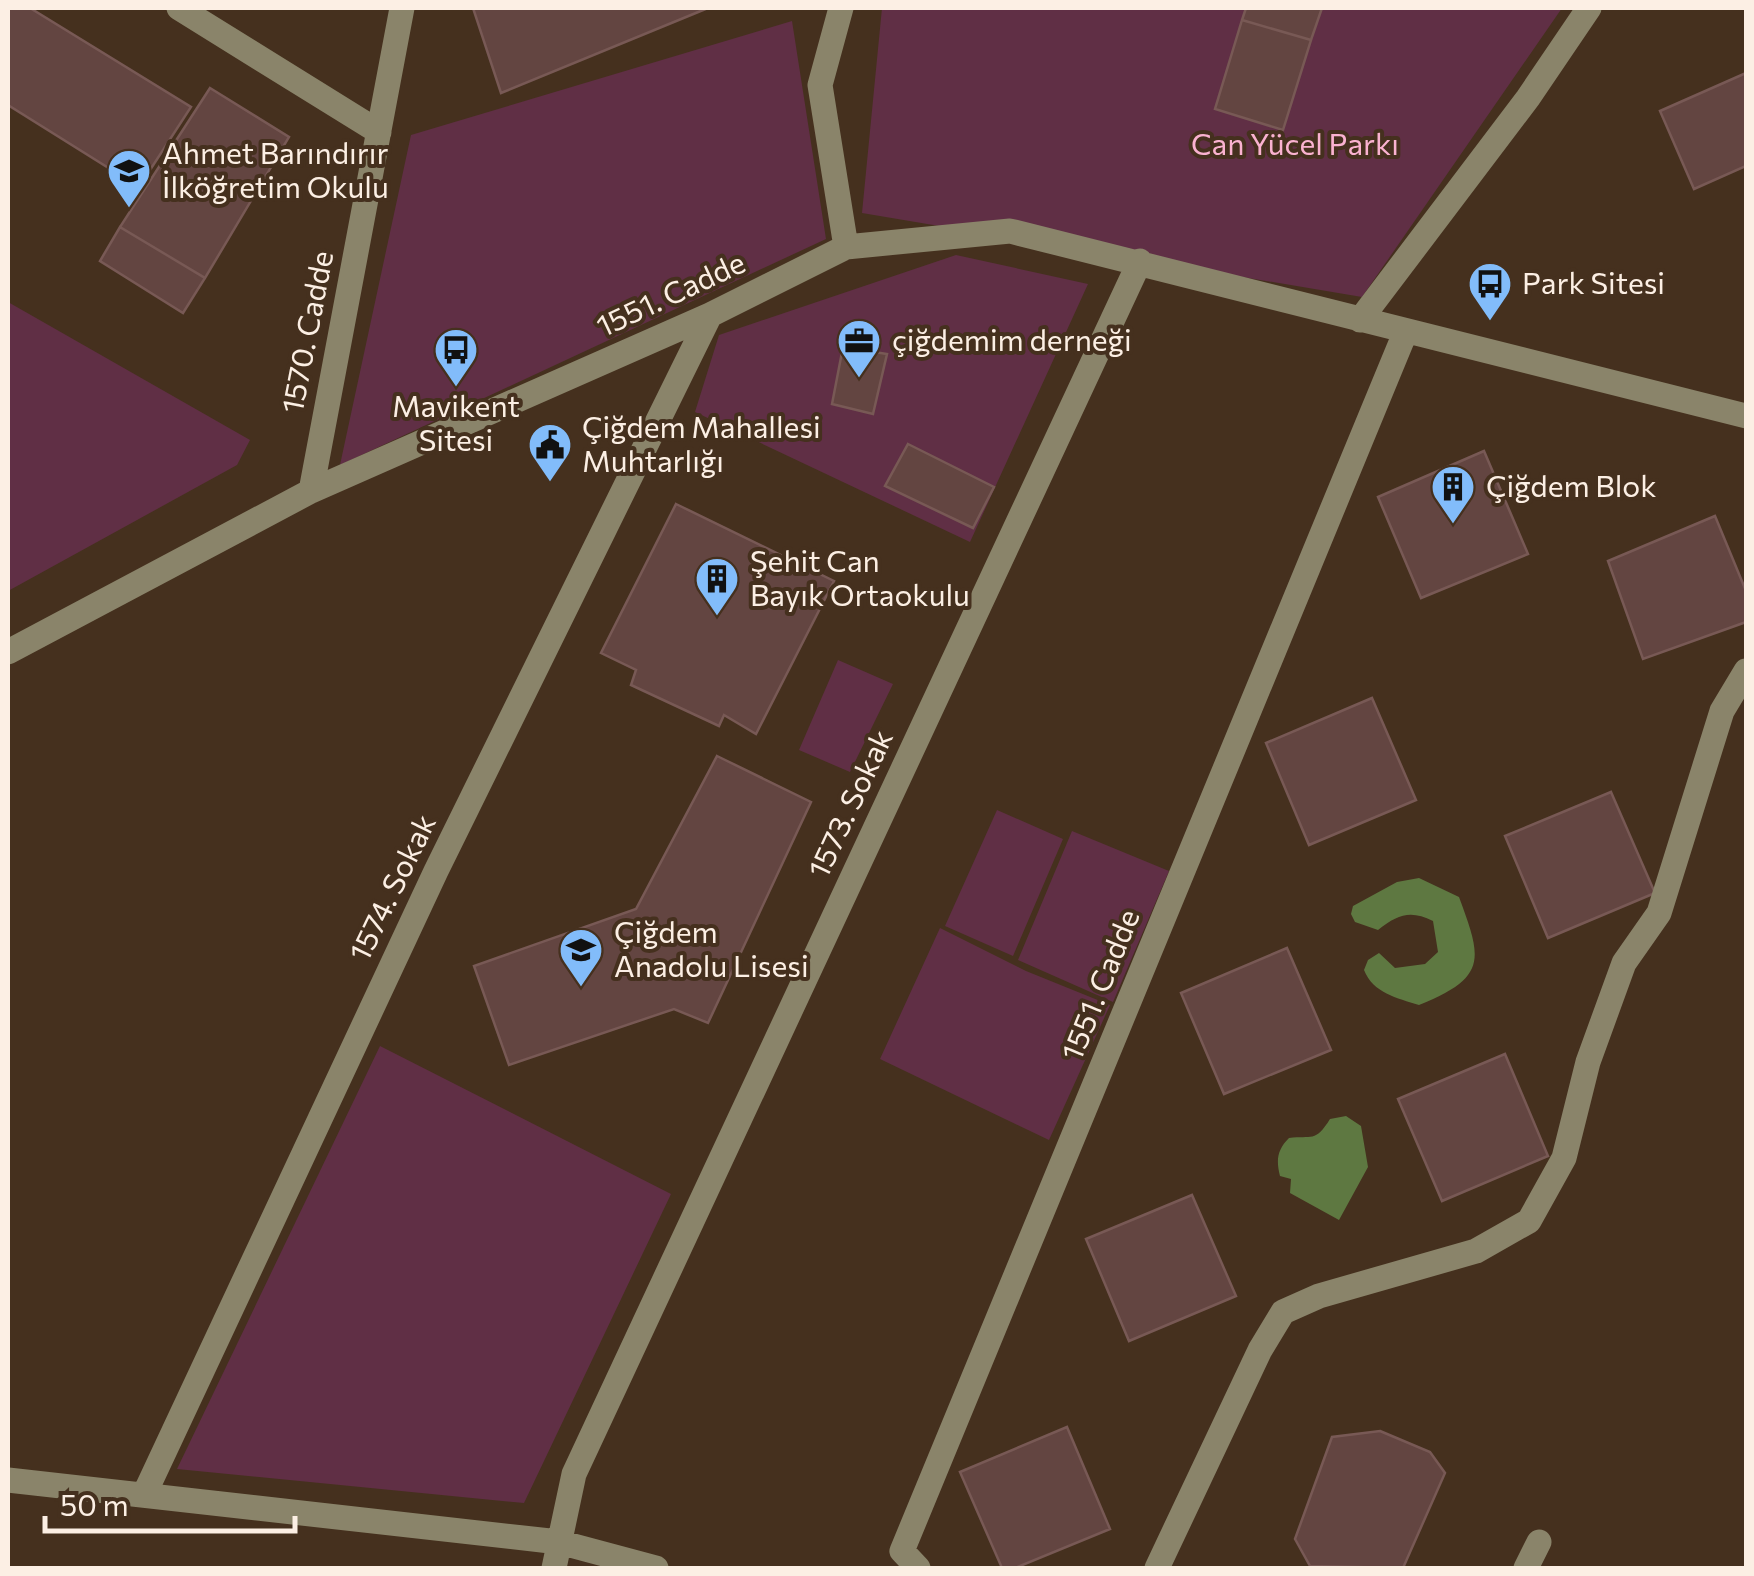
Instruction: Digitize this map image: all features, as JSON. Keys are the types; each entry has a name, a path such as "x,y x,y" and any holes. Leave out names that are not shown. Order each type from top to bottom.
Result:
{"street":[{"path":"178,8 379,132"},
{"name":"1570. Cadde","path":"311,491 402,8"},
{"path":"842,8 820,85 846,247"},
{"path":"1360,320 1528,98 1589,8"},
{"name":"1551. Cadde","path":"8,652 311,491 710,315 846,247 1010,231 1746,416"},
{"name":"1573. Sokak","path":"554,1568 574,1474 1140,261"},
{"name":"1574. Sokak","path":"144,1495 436,871 710,315"},
{"name":"1551. Cadde","path":"910,1560 1405,332"},
{"path":"1158,1568 1260,1350 1283,1312 1319,1296 1476,1250 1529,1222 1564,1158 1588,1062 1624,963 1658,912 1722,711 1746,670"},
{"path":"8,1480 560,1542 656,1568"},
{"path":"1526,1568 1539,1542"}],"green space":[{"name":"Can Yücel Parkı","path":"882,8 1562,8 1362,297 862,213"},
{"path":"792,21 826,239 340,465 411,135"},
{"path":"956,255 1088,284 970,542 695,412 719,335"},
{"path":"8,302 250,440 237,465 8,591"},
{"path":"838,660 893,684 850,772 799,750"},
{"path":"997,810 1063,839 1013,956 945,926"},
{"path":"1072,831 1169,871 1113,1002 1018,960"},
{"path":"940,928 1026,971 1110,1005 1049,1140 880,1059"},
{"path":"380,1046 671,1194 524,1503 177,1469"}],"shaded area":[{"path":"1419,878 1459,897 1475,951 1474,964 1458,985 1419,1005 1380,989 1364,970 1368,960 1379,953 1395,968 1425,964 1438,952 1433,921 1405,915 1378,930 1355,922 1351,914 1353,906 1397,882"},
{"path":"1346,1116 1361,1126 1368,1167 1339,1220 1290,1193 1291,1179 1280,1176 1278,1160 1289,1138 1312,1136 1330,1119"}],"building":[{"path":"8,8 30,8 191,107 139,187 8,105"},
{"path":"473,8 708,8 501,93"},
{"path":"1246,8 1322,8 1311,40 1242,20"},
{"path":"1242,20 1311,40 1283,130 1215,109"},
{"path":"1746,73 1746,166 1694,189 1660,111"},
{"path":"210,88 289,137 205,278 120,227"},
{"path":"120,227 205,278 183,313 100,261"},
{"name":"çiğdemim derneği","path":"843,347 887,354 873,414 832,404"},
{"path":"908,444 994,487 973,528 885,486"},
{"name":"Çiğdem Blok","path":"1484,451 1528,554 1421,598 1378,497"},
{"name":"Şehit Can Bayık Ortaokulu","path":"676,504 834,581 756,734 724,715 719,726 631,685 636,670 601,653"},
{"path":"1715,516 1746,591 1746,622 1643,659 1608,561"},
{"path":"1372,698 1416,800 1309,845 1266,743"},
{"name":"Çiğdem Anadolu Lisesi","path":"717,756 811,802 708,1023 674,1009 509,1065 474,966 636,909"},
{"path":"1611,792 1655,893 1548,938 1505,836"},
{"path":"1287,948 1331,1050 1224,1094 1181,993"},
{"path":"1505,1054 1548,1156 1442,1201 1398,1099"},
{"path":"1192,1195 1236,1296 1129,1341 1086,1239"},
{"path":"1067,1427 1110,1529 1015,1568 1002,1568 960,1472"},
{"path":"1380,1431 1430,1452 1445,1473 1403,1568 1310,1566 1295,1539 1332,1437"}],"place":[{"name":"Ahmet Barındırır İlköğretim Okulu","path":"129,209"},
{"name":"Park Sitesi","path":"1490,322"},
{"name":"çiğdemim derneği","path":"859,379"},
{"name":"Mavikent Sitesi","path":"456,388"},
{"name":"Çiğdem Mahallesi Muhtarlığı","path":"550,483"},
{"name":"Çiğdem Blok","path":"1453,525"},
{"name":"Şehit Can Bayık Ortaokulu","path":"717,617"},
{"name":"Çiğdem Anadolu Lisesi","path":"581,988"}]}
